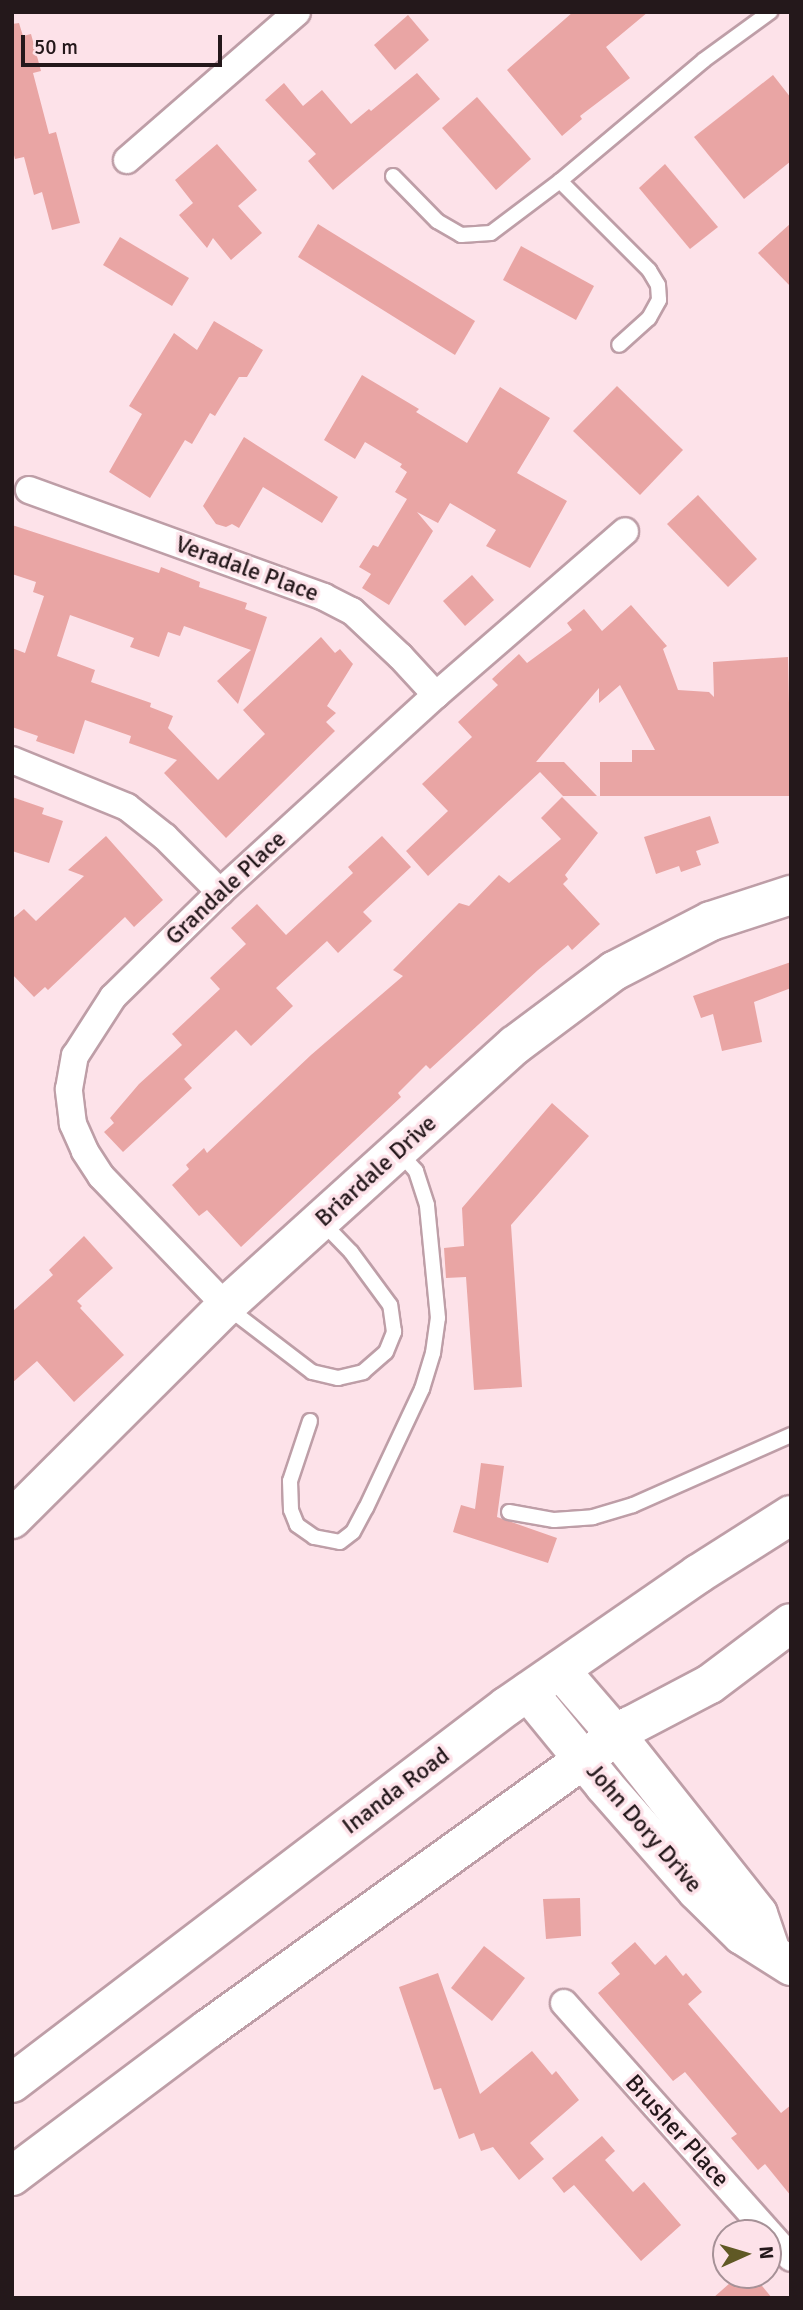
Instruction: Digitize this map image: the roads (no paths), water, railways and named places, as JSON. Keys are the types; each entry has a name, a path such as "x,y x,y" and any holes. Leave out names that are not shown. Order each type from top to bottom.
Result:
{"street":[{"path":"127,160 297,12"},
{"name":"Veradale Place","path":"29,490 324,597 352,611 400,656 436,695"},
{"name":"Grandale Place","path":"226,1306 101,1176 74,1124 69,1089 75,1056 113,997 220,891 436,695 625,530"},
{"path":"12,760 127,807 165,837 220,891"},
{"name":"Briardale Drive","path":"12,1519 226,1306 515,1045 614,971 711,921 791,895"},
{"name":"Inanda Road","path":"12,2083 320,1846 528,1692 698,1574 791,1515"},
{"path":"12,2176 208,2029 617,1736 710,1684 791,1623"},
{"name":"John Dory Drive","path":"560,1670 617,1736 758,1914 784,1960"},
{"name":"John Dory Drive","path":"528,1692 697,1891 742,1935 784,1960"},
{"name":"Brusher Place","path":"564,2003 791,2258"}],"lane":[{"path":"393,176 437,221 461,235 491,233 560,181 704,60 770,12"},
{"path":"560,181 649,270 658,285 659,300 649,318 619,345"},
{"path":"310,1421 290,1481 291,1510 297,1525 314,1538 340,1542 353,1532 366,1508 422,1389 433,1353 438,1318 427,1205 416,1171 398,1151"},
{"path":"226,1306 312,1372 338,1378 363,1372 386,1352 394,1332 390,1305 351,1252 321,1220"},
{"path":"509,1512 554,1520 593,1517 633,1505 791,1434"}]}
